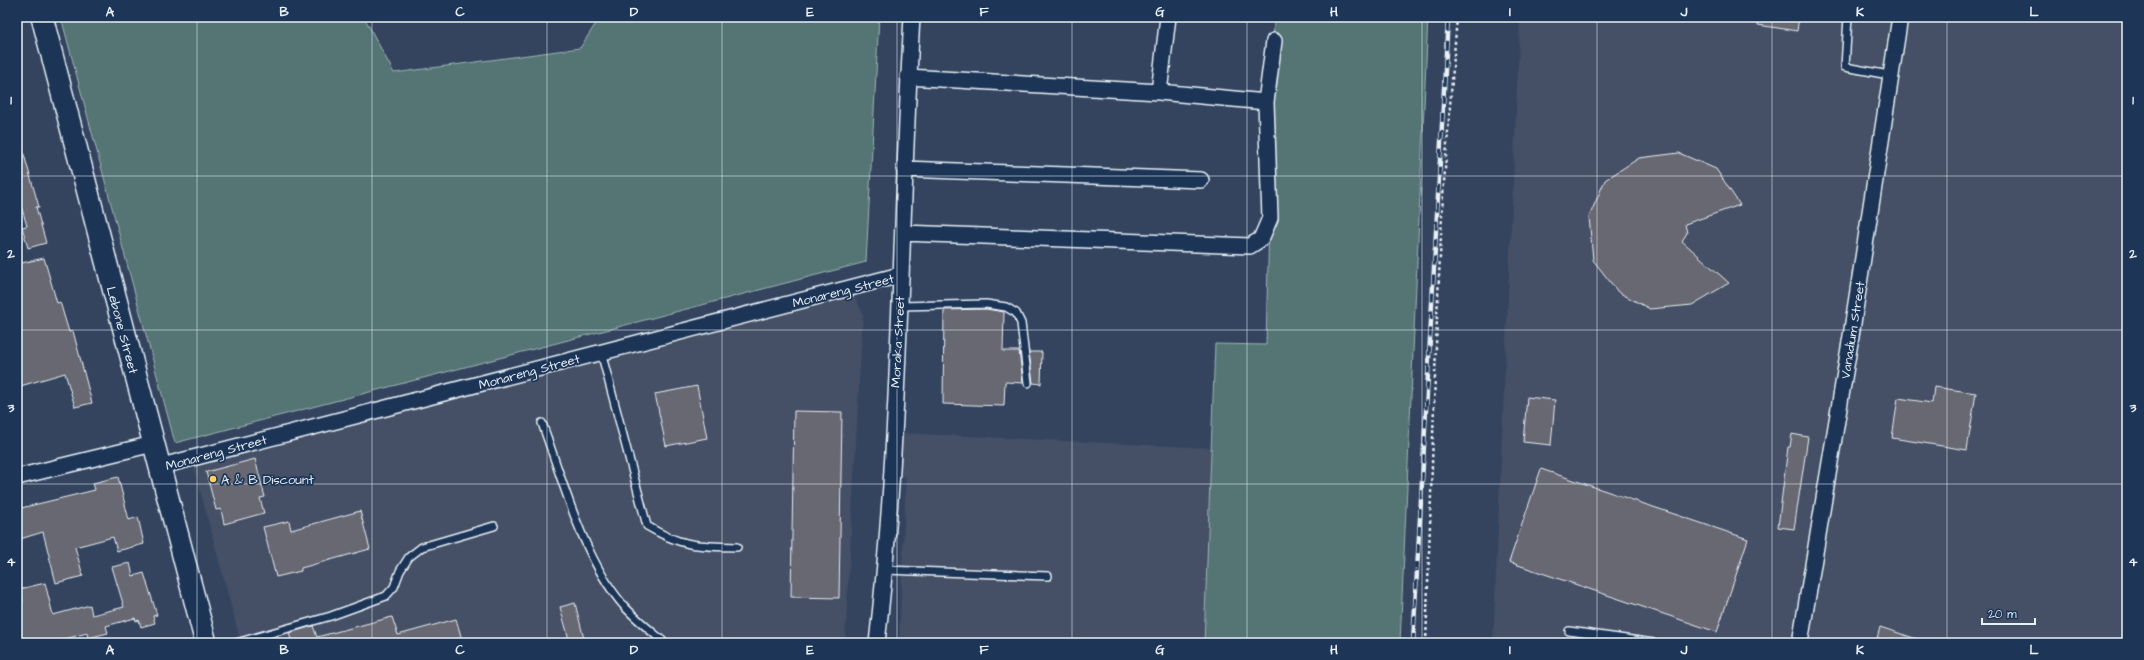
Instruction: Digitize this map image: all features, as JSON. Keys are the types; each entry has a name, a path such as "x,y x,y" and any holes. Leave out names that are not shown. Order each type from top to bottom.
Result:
{"street":[{"name":"Lebone Street","path":"42,17 158,467 206,643"},
{"name":"Moraka Street","path":"877,643 885,570 900,306 904,169 912,17"},
{"path":"1159,92 1168,17"},
{"name":"Vanadium Street","path":"1800,643 1851,336 1889,75 1900,17"},
{"path":"903,233 1250,246 1261,238 1270,218 1266,102 1274,41"},
{"path":"908,77 1159,92 1266,102"},
{"path":"904,169 1201,180"},
{"name":"Monareng Street","path":"158,467 900,275"},
{"name":"Monareng Street","path":"17,477 153,444"}],"lane":[{"path":"1848,17 1845,67 1889,75"},
{"path":"900,306 986,304 1006,307 1016,313 1021,323 1028,384"},
{"path":"601,352 647,526 665,537 692,546 737,547"},
{"path":"542,423 590,554 603,577 624,606 665,643"},
{"path":"236,643 331,616 386,596 394,586 400,571 409,557 422,547 494,526"},
{"path":"885,570 1048,576"},
{"path":"1570,631 1654,643"}],"path":[{"path":"1426,643 1438,286 1443,195 1457,17"}],"shaded area":[{"path":"1520,17 2127,17 2127,643 1493,643"},
{"path":"853,294 863,313 845,643 241,643 194,468"},
{"path":"903,433 1211,448 1205,643 899,643 906,477 900,476"}],"green space":[{"path":"61,17 364,17 394,73 580,48 600,17 879,17 866,262 175,443"},
{"path":"1274,17 1428,17 1400,643 1204,643 1215,344 1266,345"}],"building":[{"path":"1758,17 1799,17 1797,31 1758,25"},
{"path":"21,144 39,207 36,207 46,243 28,248 22,227 27,226 17,192 17,145"},
{"path":"1679,153 1716,169 1740,205 1685,224 1687,233 1682,241 1729,283 1692,305 1650,309 1618,292 1593,260 1589,217 1605,180 1639,158"},
{"path":"44,258 57,303 60,302 69,332 73,331 92,403 75,407 65,373 17,387 17,264"},
{"path":"986,309 1004,312 1003,351 1019,351 1023,383 1005,382 1004,406 943,404 944,310"},
{"path":"1029,352 1042,352 1041,384 1033,383"},
{"path":"697,386 707,438 666,446 655,394"},
{"path":"1934,387 1976,393 1967,450 1892,438 1898,398 1932,403"},
{"path":"1527,397 1555,400 1551,445 1523,442"},
{"path":"794,411 842,412 839,598 791,597"},
{"path":"1792,434 1808,437 1794,529 1778,527 1788,447 1790,447"},
{"path":"255,459 265,497 260,498 264,513 224,524 221,509 216,510 206,472"},
{"path":"1541,469 1748,539 1717,632 1509,562"},
{"path":"118,477 129,520 138,517 144,544 117,551 113,537 75,547 83,576 56,583 43,532 20,539 17,528 17,509 95,490 93,483"},
{"path":"360,511 370,549 301,568 301,571 276,577 263,527 289,521 291,530"},
{"path":"130,563 133,576 144,573 157,615 153,616 155,623 141,627 139,620 136,621 135,618 106,626 108,633 88,638 87,633 50,643 17,643 17,602 23,601 20,589 45,583 53,615 90,605 92,615 124,607 112,567"},
{"path":"575,603 585,643 570,643 560,607"},
{"path":"392,617 398,635 456,619 463,643 292,643 289,633 313,626 317,637"},
{"path":"1880,627 1920,640 1920,643 1876,643"}],"railway":[{"path":"1413,643 1448,17"}],"place":[{"name":"A & B Discount","path":"213,479"}]}
